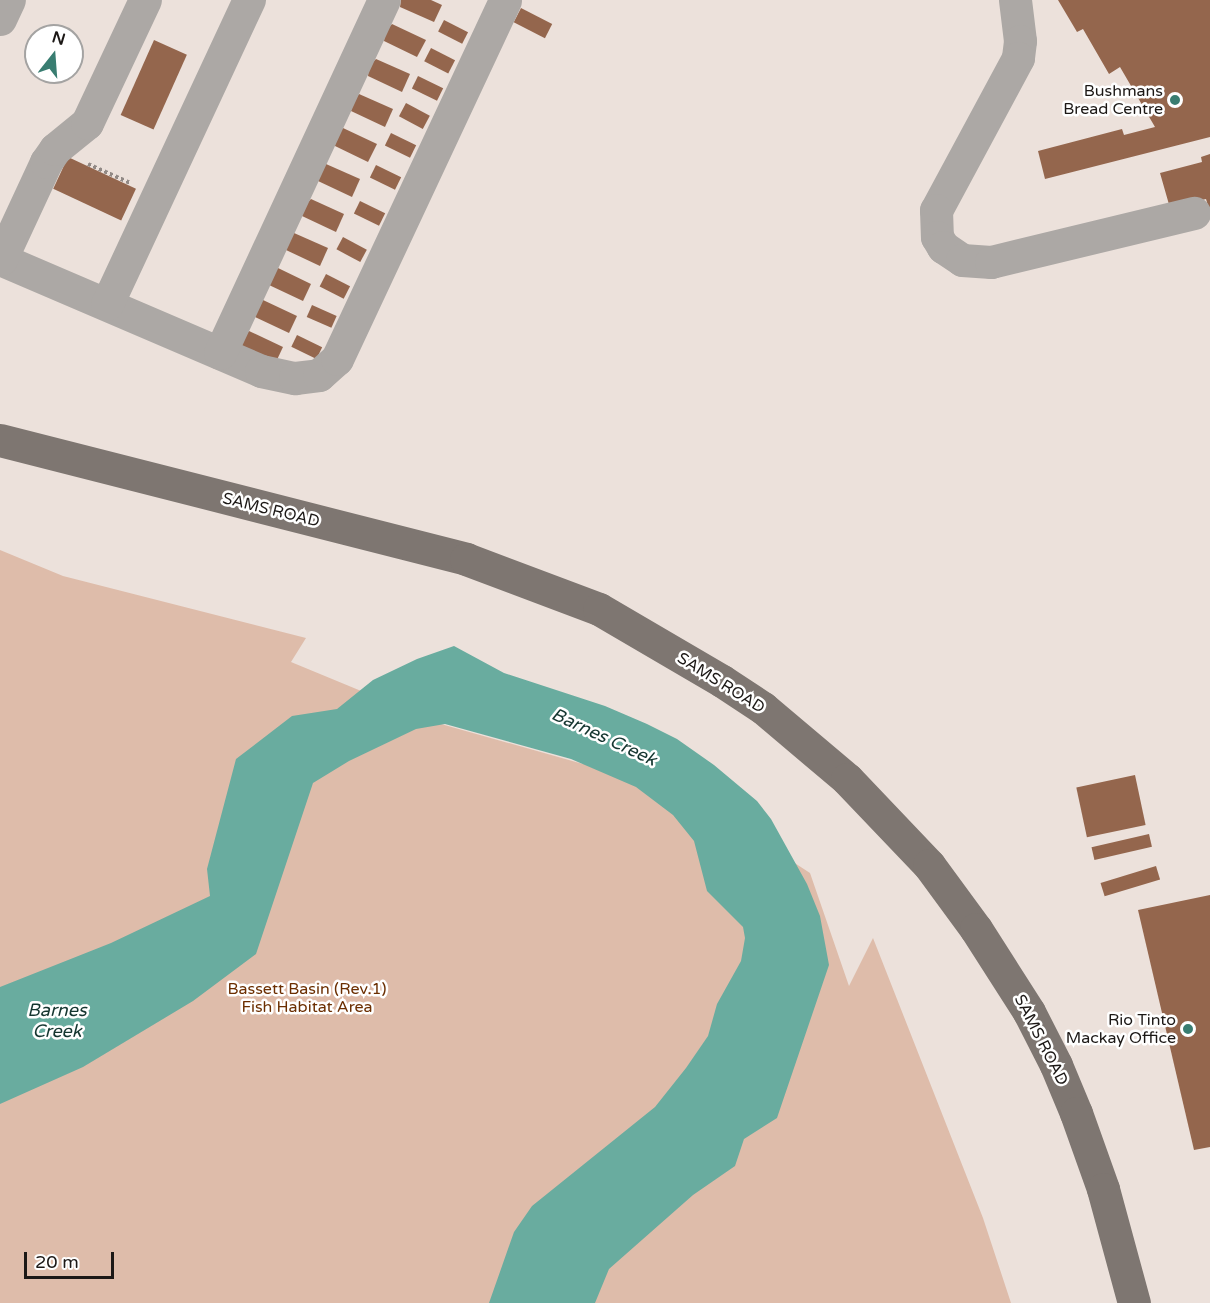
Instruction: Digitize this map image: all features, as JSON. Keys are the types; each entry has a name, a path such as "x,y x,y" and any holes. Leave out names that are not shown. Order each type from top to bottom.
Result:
{"main road":[{"name":"SAMS ROAD","path":"0,440 466,559 599,609 722,681 763,708 847,779 929,865 976,929 1023,1003 1056,1065 1076,1113 1103,1190 1134,1303"}],"lane":[{"path":"0,19 9,0"},
{"path":"146,0 87,123 55,149 46,162 0,259 261,371 295,378 320,375 337,358 505,0"},
{"path":"107,304 249,0"},
{"path":"220,353 384,0"},
{"path":"1015,0 1020,41 1018,58 936,210 938,237 943,247 962,260 991,262 1194,213"}],"path":[{"path":"55,149 158,196"}],"green space":[{"name":"Bassett Basin (Rev.1) Fish Habitat Area","path":"0,550 63,576 306,638 291,662 441,724 583,764 610,743 810,873 849,986 873,938 983,1218 1011,1303 0,1303"}],"water":[{"name":"Barnes Creek","path":"454,646 504,673 605,706 647,724 677,739 714,765 757,801 771,819 807,884 820,916 829,965 777,1118 744,1139 735,1166 693,1195 609,1269 595,1303 489,1303 514,1232 532,1206 655,1107 686,1068 708,1036 717,1004 741,961 745,938 743,927 707,891 694,841 673,815 636,787 571,759 445,724 416,729 349,761 313,783 256,954 193,1001 83,1067 0,1104 0,987 111,943 210,896 207,869 236,759 292,716 337,709 373,680 417,659"}],"building":[{"path":"401,0 431,0 442,5 434,22 400,7"},
{"name":"Bushmans Bread Centre","path":"1058,0 1210,0 1210,137 1045,179 1038,151 1122,129 1124,135 1155,127 1120,67 1109,74 1083,29 1077,32"},
{"path":"521,8 552,24 545,38 514,22"},
{"path":"444,20 468,32 462,44 438,32"},
{"path":"392,24 426,40 417,57 384,41 385,32"},
{"path":"154,40 187,55 154,130 121,115"},
{"path":"431,48 455,60 448,74 424,61"},
{"path":"376,59 410,74 402,92 368,76 369,66"},
{"path":"418,76 443,88 437,101 412,89"},
{"path":"359,94 393,109 385,127 351,111 353,101"},
{"path":"406,103 430,116 423,129 399,116"},
{"path":"343,128 377,144 368,162 335,146 336,136"},
{"path":"391,133 416,145 410,158 385,146"},
{"path":"1210,154 1210,212 1206,199 1170,208 1160,173 1202,162 1201,157"},
{"path":"68,157 136,189 121,220 53,189"},
{"path":"326,164 360,179 352,197 318,181 319,171"},
{"path":"376,165 401,177 395,190 370,178"},
{"path":"311,199 344,214 336,232 302,216 304,206"},
{"path":"360,201 385,213 379,226 354,214"},
{"path":"294,233 328,248 320,266 286,250 288,240"},
{"path":"343,237 367,250 360,262 336,249"},
{"path":"278,268 311,284 303,301 269,285 271,276"},
{"path":"326,274 350,286 344,299 320,286"},
{"path":"263,300 297,316 289,333 255,317 256,308"},
{"path":"312,305 337,316 331,328 307,317"},
{"path":"249,331 283,347 275,364 240,348 242,339"},
{"path":"297,335 322,347 316,359 291,347"},
{"path":"1135,775 1146,825 1087,837 1076,787"},
{"path":"1149,834 1152,847 1094,860 1092,847"},
{"path":"1156,866 1160,879 1105,896 1101,883"},
{"name":"Rio Tinto Mackay Office","path":"1210,895 1210,1147 1194,1150 1138,910"}],"place":[{"name":"Bushmans Bread Centre","path":"1175,100"},
{"name":"Rio Tinto Mackay Office","path":"1188,1029"}]}
